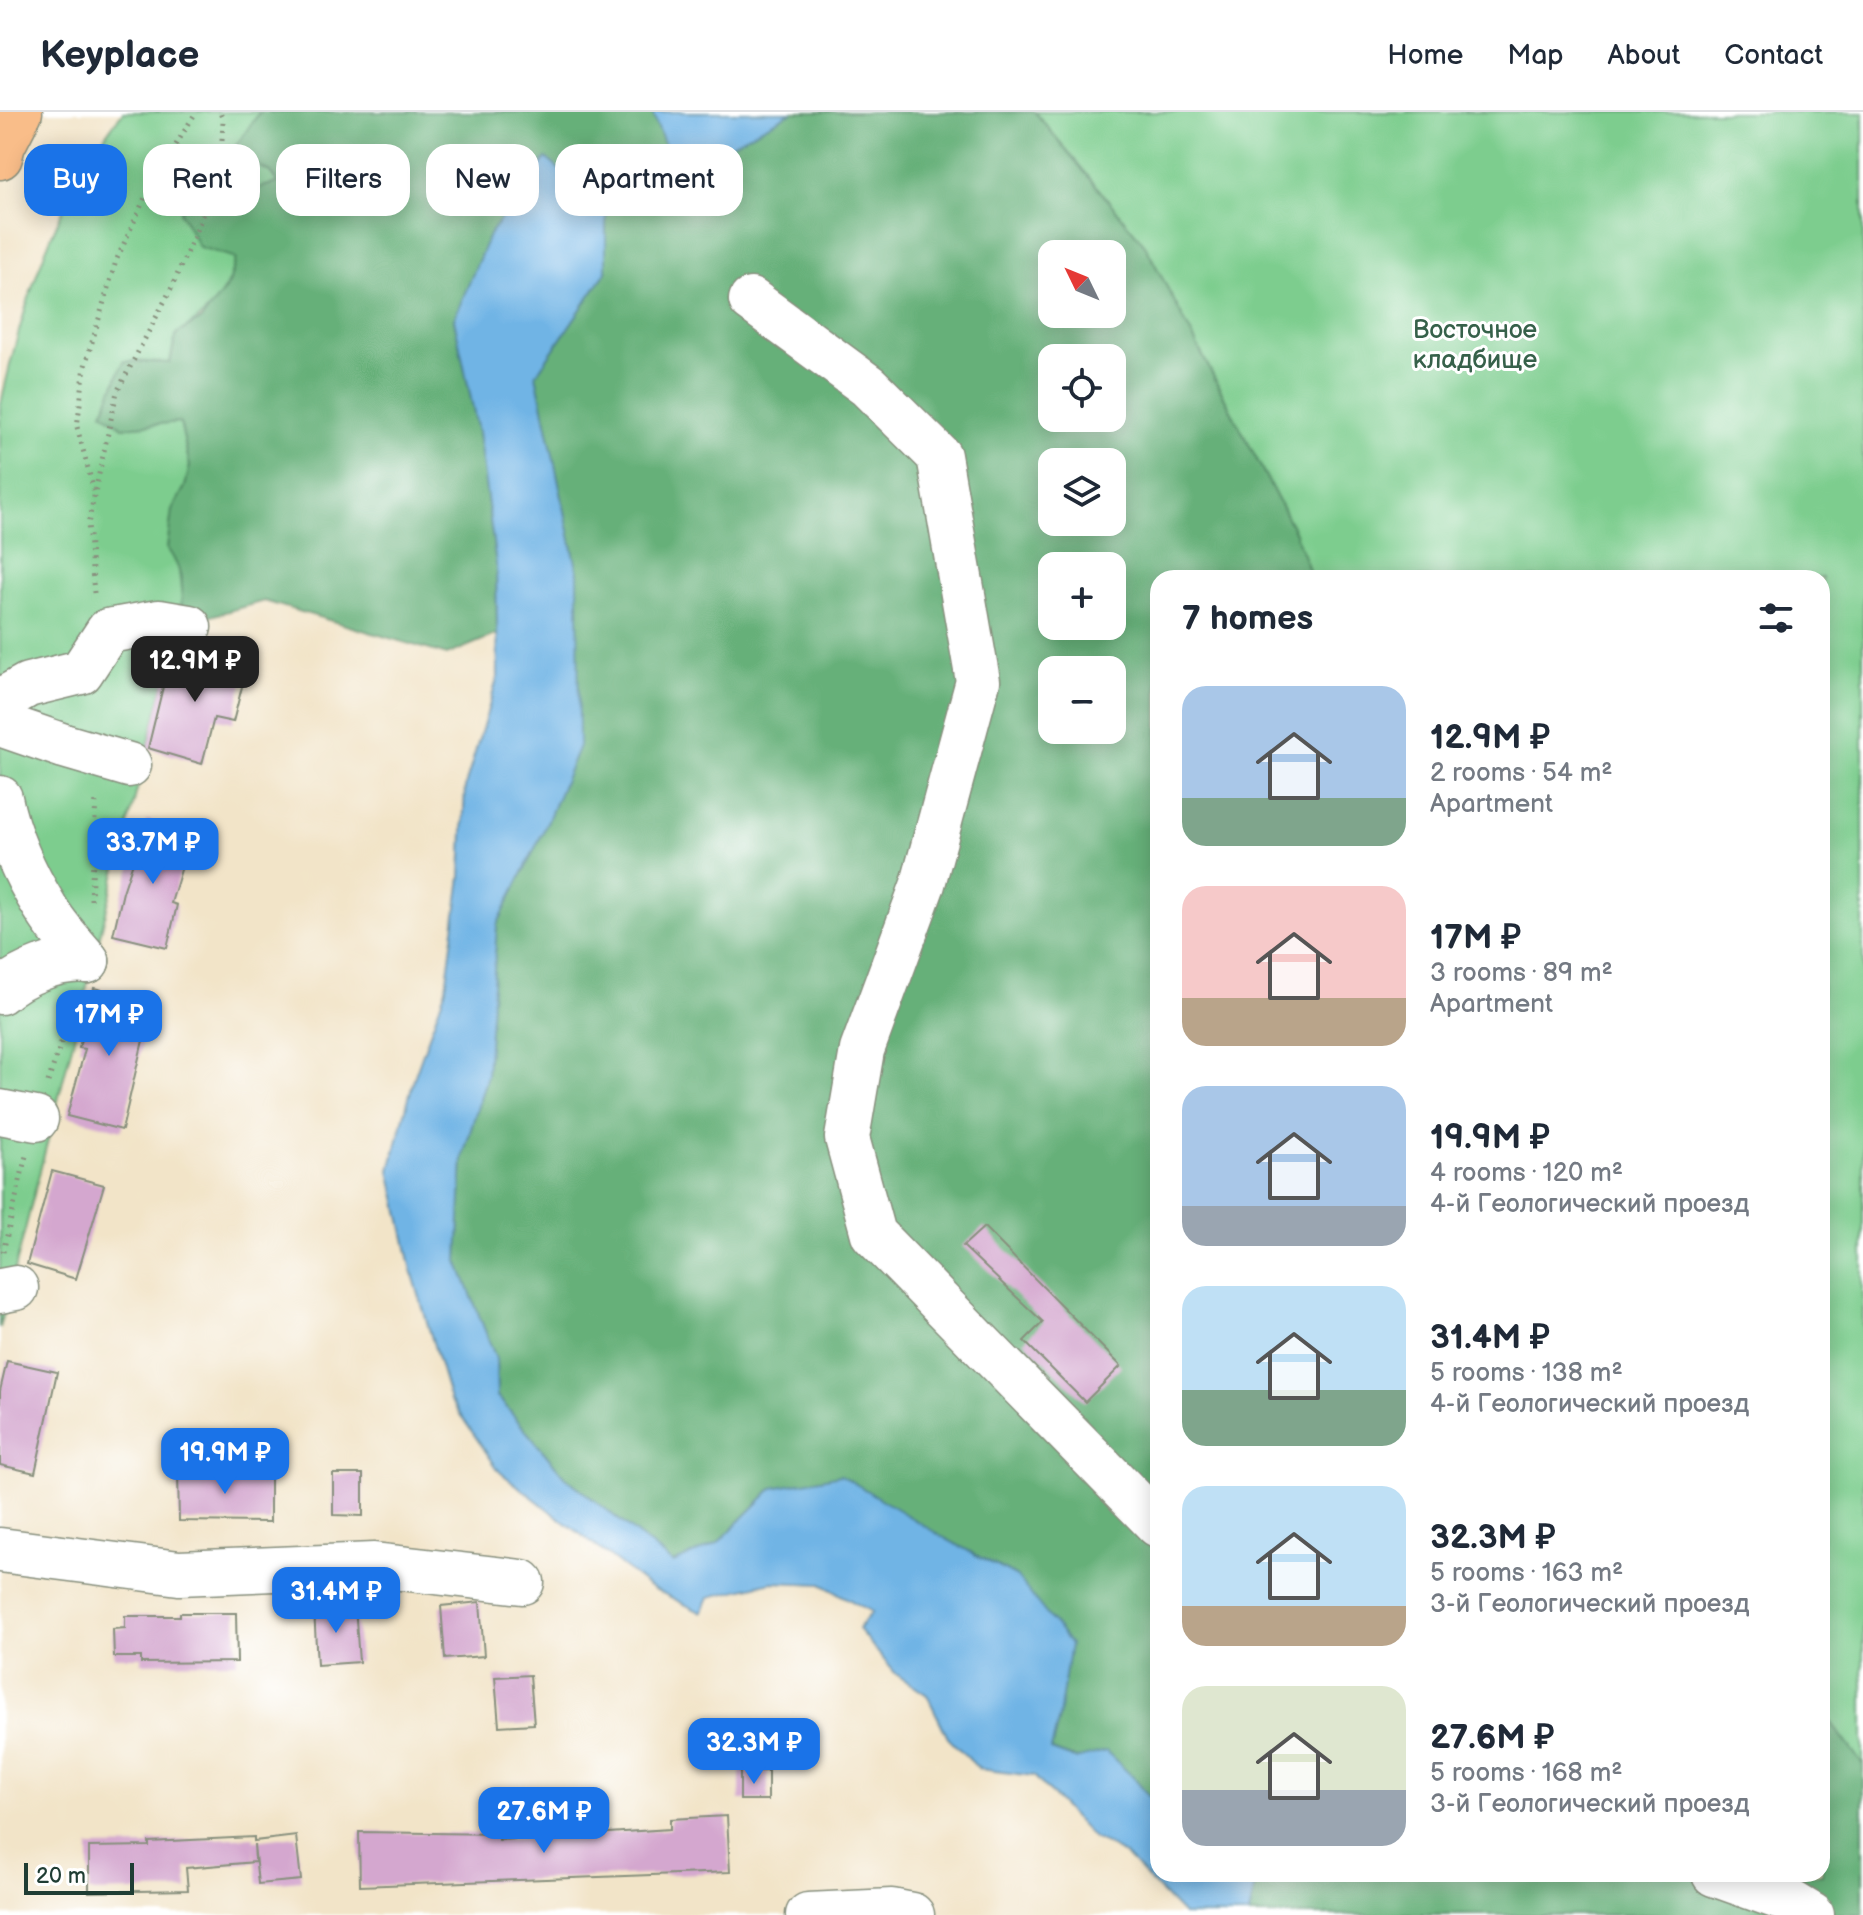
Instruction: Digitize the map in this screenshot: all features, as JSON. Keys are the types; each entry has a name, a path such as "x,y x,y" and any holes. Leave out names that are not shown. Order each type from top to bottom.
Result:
{"street":[{"path":"751,300 868,386 939,456 978,681 923,884 862,1050 847,1138 873,1234 1150,1517"},
{"path":"0,701 28,685 81,672 108,631 159,622 189,627"},
{"path":"0,724 129,765"},
{"path":"0,798 3,815 19,855 45,908 87,961 75,960 31,973 0,992"},
{"path":"0,1550 179,1573 374,1565 522,1582"},
{"path":"1736,1882 1787,1900 1812,1915"},
{"path":"808,1915 892,1911 912,1915"}],"path":[{"path":"95,492 77,427 85,366 116,261 149,189 196,112"}],"green space":[{"path":"123,112 260,112 237,144 143,144 143,216 239,216 236,256 224,290 213,306 176,334 170,363 124,361 123,427 180,422 190,466 185,487 172,510 182,598 179,625 0,1328 0,408 31,291 60,216 127,216 127,144 100,144"},
{"path":"260,112 652,112 664,144 555,144 555,216 743,216 743,144 732,144 792,112 1035,112 1145,245 1294,531 1309,570 1150,570 1150,1798 1134,1778 1051,1750 1059,1717 1017,1577 946,1539 773,1488 717,1544 674,1564 564,1476 497,1396 496,1359 458,1261 463,1156 487,1075 497,925 543,832 578,573 536,375 606,272 454,319 478,432 496,564 497,634 447,655 264,601 179,625 181,576 167,548 172,510 185,487 190,466 180,422 123,427 103,412 124,361 170,363 176,334 201,320 229,284 236,258 199,247 182,216 260,216 260,187 276,183 276,216 410,216 410,144 276,144 276,180 270,172 260,167 260,144 237,144"},
{"name":"Восточное кладбище","path":"1035,112 1863,112 1863,1765 1830,1721 1830,570 1309,570 1294,531 1145,245"},
{"path":"260,167 270,172 276,184 260,188"},
{"path":"1830,1721 1863,1765 1863,1915 1249,1915 1255,1882 1830,1882"}],"water":[{"path":"652,112 792,112 732,144 664,144"},
{"path":"546,158 555,166 555,216 606,216 606,272 536,375 578,573 579,746 543,832 497,925 487,1075 463,1156 458,1261 496,1359 497,1396 564,1476 673,1563 717,1544 773,1488 841,1475 946,1539 1017,1577 1070,1644 1051,1750 1075,1759 1106,1751 1150,1798 1150,1881 1124,1854 1092,1837 1034,1776 979,1769 948,1738 927,1695 896,1674 858,1629 872,1612 821,1584 772,1582 709,1597 702,1613 648,1586 500,1472 450,1400 412,1271 390,1170 414,1078 446,988 461,877 465,786 498,676 496,564 478,432 454,319 489,235 503,216 539,216 539,167"},
{"path":"1151,1882 1255,1882 1249,1915 1183,1915"}],"building":[{"path":"172,650 247,667 233,722 214,718 202,764 148,748"},
{"path":"147,820 192,833 171,903 177,905 167,948 113,935 123,892"},
{"path":"94,988 152,1002 122,1130 67,1116 85,1049 79,1048"},
{"path":"52,1171 104,1185 76,1279 27,1264"},
{"path":"984,1227 1121,1366 1085,1402 1024,1341 1043,1322 963,1246"},
{"path":"7,1361 57,1372 35,1473 0,1465 0,1391"},
{"path":"270,1470 270,1522 179,1521 178,1471"},
{"path":"333,1474 363,1474 363,1516 333,1515"},
{"path":"480,1602 484,1656 445,1659 441,1606"},
{"path":"355,1605 359,1662 317,1665 314,1608"},
{"path":"180,1613 236,1613 237,1662 141,1663 141,1657 114,1657 113,1629 125,1628 125,1616 180,1616"},
{"path":"530,1675 534,1724 499,1726 495,1677"},
{"path":"740,1771 768,1771 768,1800 740,1800"},
{"path":"727,1816 730,1872 360,1886 359,1832 499,1834 499,1840 670,1829 670,1819"},
{"path":"296,1836 301,1880 258,1884 254,1844 255,1862 186,1868 188,1890 89,1892 89,1847 149,1846 149,1842 254,1837 254,1841"}]}
